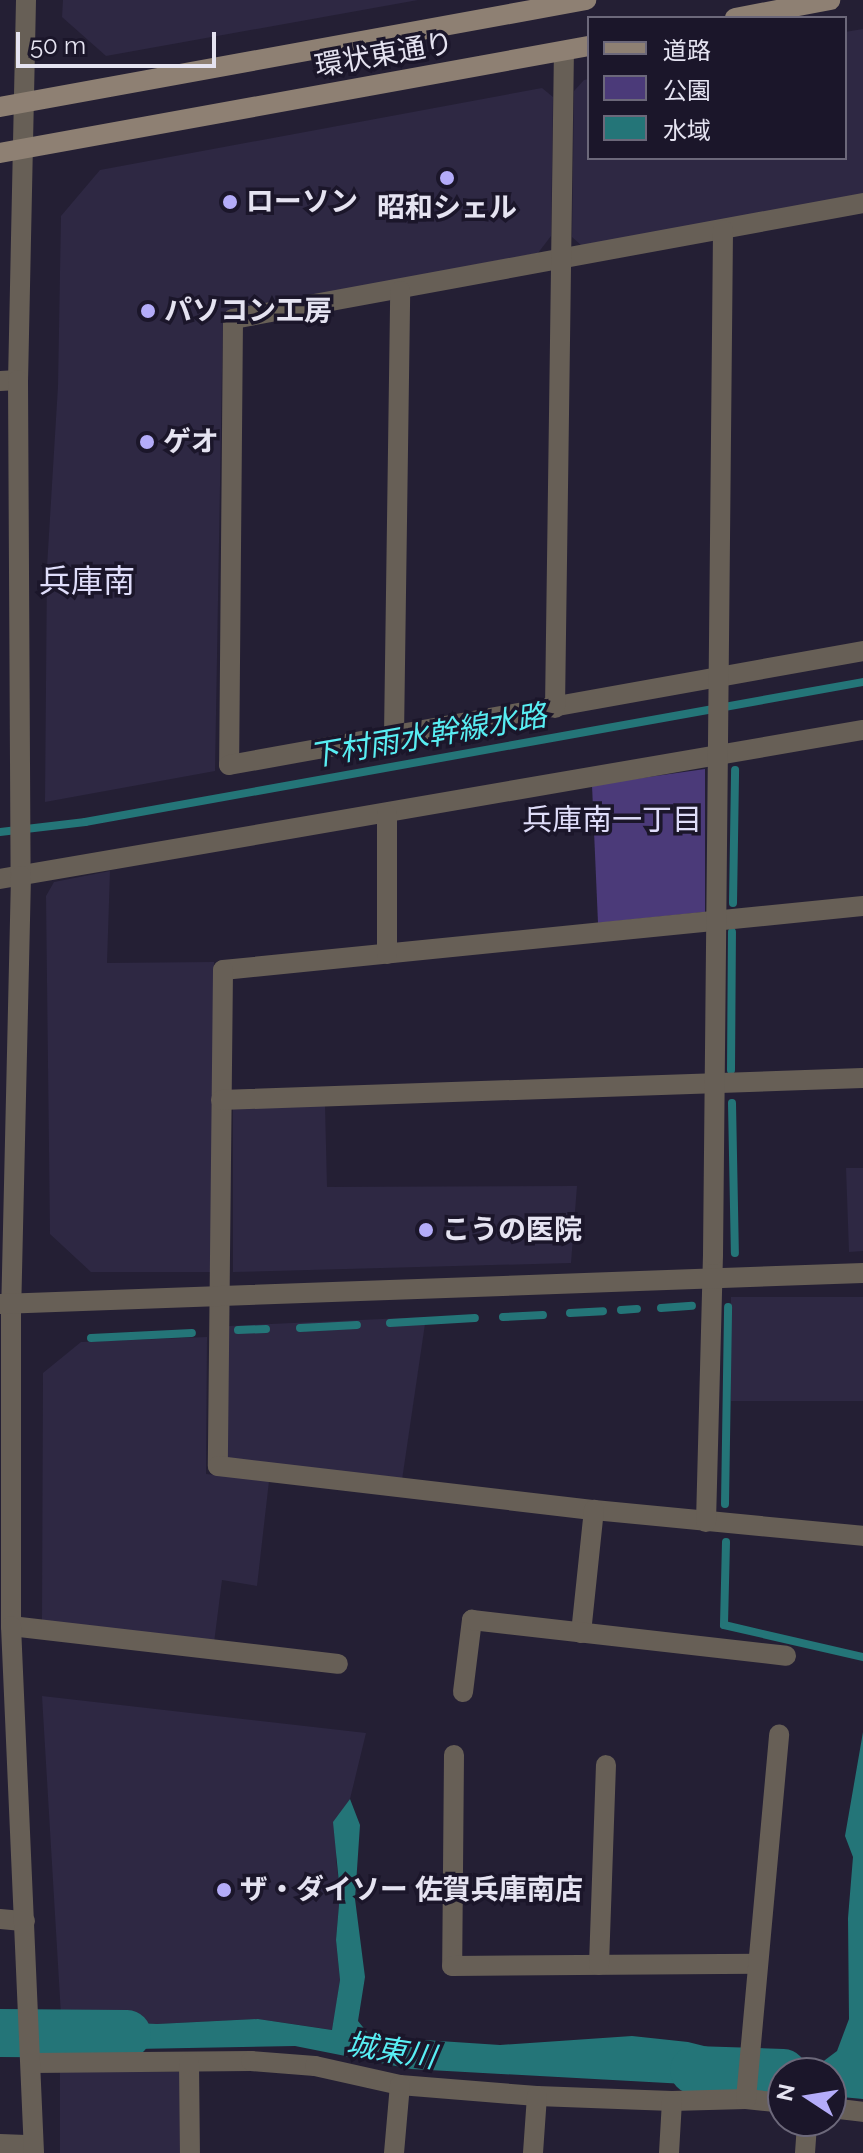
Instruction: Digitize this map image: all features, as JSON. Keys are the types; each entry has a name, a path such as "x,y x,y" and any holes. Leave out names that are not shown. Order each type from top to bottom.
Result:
{"main road":[{"name":"環状東通り","path":"0,107 586,0"},
{"path":"746,16 830,0"},
{"name":"環状東通り","path":"0,153 587,46"}],"street":[{"path":"0,2144 33,2149 32,2063 11,1626 6,1304 21,876 9,380 25,149 26,0"},
{"path":"555,708 564,51"},
{"path":"863,203 560,258 400,291 233,319 229,765 555,708 718,685 863,651"},
{"path":"706,1522 712,1278 723,230"},
{"path":"394,736 400,291"},
{"path":"0,879 387,814 718,746 863,730"},
{"path":"387,814 387,954"},
{"path":"863,906 223,970 218,1466 594,1510 863,1536"},
{"path":"221,1100 863,1078"},
{"path":"6,1304 863,1273"},
{"path":"581,1633 594,1510"},
{"path":"463,1692 472,1620 786,1656"},
{"path":"11,1626 338,1664"},
{"path":"746,2099 779,1734"},
{"path":"454,1755 452,1966 758,1964"},
{"path":"599,1965 606,1765"},
{"path":"0,1919 25,1921"},
{"path":"32,2063 251,2061 315,2066 400,2085 537,2096 767,2101"},
{"path":"189,2063 190,2153"},
{"path":"394,2153 400,2085"},
{"path":"533,2153 537,2096"},
{"path":"669,2153 672,2101"}],"shaded area":[{"path":"63,0 418,0 106,56 62,17"},
{"path":"863,29 863,194 582,246 572,237 574,91 584,80 587,79 587,160 847,160 847,32"},
{"path":"542,88 553,97 551,236 538,253 223,313 215,771 45,802 47,567 58,386 61,216 100,170"},
{"path":"110,871 107,963 214,962 211,1272 91,1272 50,1234 46,896 54,882"},
{"path":"325,1105 327,1187 577,1186 571,1263 233,1272 233,1109"},
{"path":"846,1168 863,1168 863,1251 849,1252"},
{"path":"731,1297 863,1297 863,1401 731,1401"},
{"path":"426,1317 402,1480 225,1460 229,1326"},
{"path":"207,1337 206,1474 269,1481 257,1586 222,1580 214,1643 42,1622 43,1373 81,1342"},
{"path":"42,1696 366,1733 350,1799 343,1809 336,1859 340,1893 336,1940 340,1980 333,2030 258,2019 157,2024 96,2021 61,2015"},
{"path":"60,2072 182,2072 182,2153 60,2153"}],"green space":[{"path":"705,769 705,912 598,923 592,785"}],"water":[{"path":"863,1732 863,2099 847,2098 847,2057 829,2057 837,2051 849,2019 848,1918 853,1857 845,1836"},
{"path":"350,1799 360,1825 355,1899 365,1977 358,2021 371,2037 403,2048 424,2040 500,2045 632,2036 688,2042 740,2055 740,2087 411,2069 295,2046 134,2049 80,2047 61,2042 61,2015 96,2021 157,2024 258,2019 332,2030 340,1980 336,1940 340,1893 333,1822"}],"waterway":[{"name":"下村雨水幹線水路","path":"0,832 85,822 863,682"},
{"path":"733,903 735,770"},
{"path":"731,1070 732,932"},
{"path":"732,1103 735,1253"},
{"path":"661,1308 692,1306"},
{"path":"725,1504 728,1307"},
{"path":"621,1310 637,1309"},
{"path":"570,1313 603,1311"},
{"path":"503,1317 543,1315"},
{"path":"390,1323 475,1318"},
{"path":"300,1328 357,1325"},
{"path":"238,1330 266,1329"},
{"path":"91,1338 192,1333"},
{"path":"726,1542 724,1625 863,1657"},
{"name":"城東川","path":"0,2033 127,2034"},
{"name":"城東川","path":"694,2070 767,2072"}],"place":[{"name":"昭和シェル","path":"447,178"},
{"name":"ローソン","path":"230,202"},
{"name":"パソコン工房","path":"148,311"},
{"name":"ゲオ","path":"147,442"},
{"name":"こうの医院","path":"426,1230"},
{"name":"ザ・ダイソー 佐賀兵庫南店","path":"224,1890"}],"district":[{"name":"兵庫南","path":"87,581"},
{"name":"兵庫南一丁目","path":"612,820"}]}
